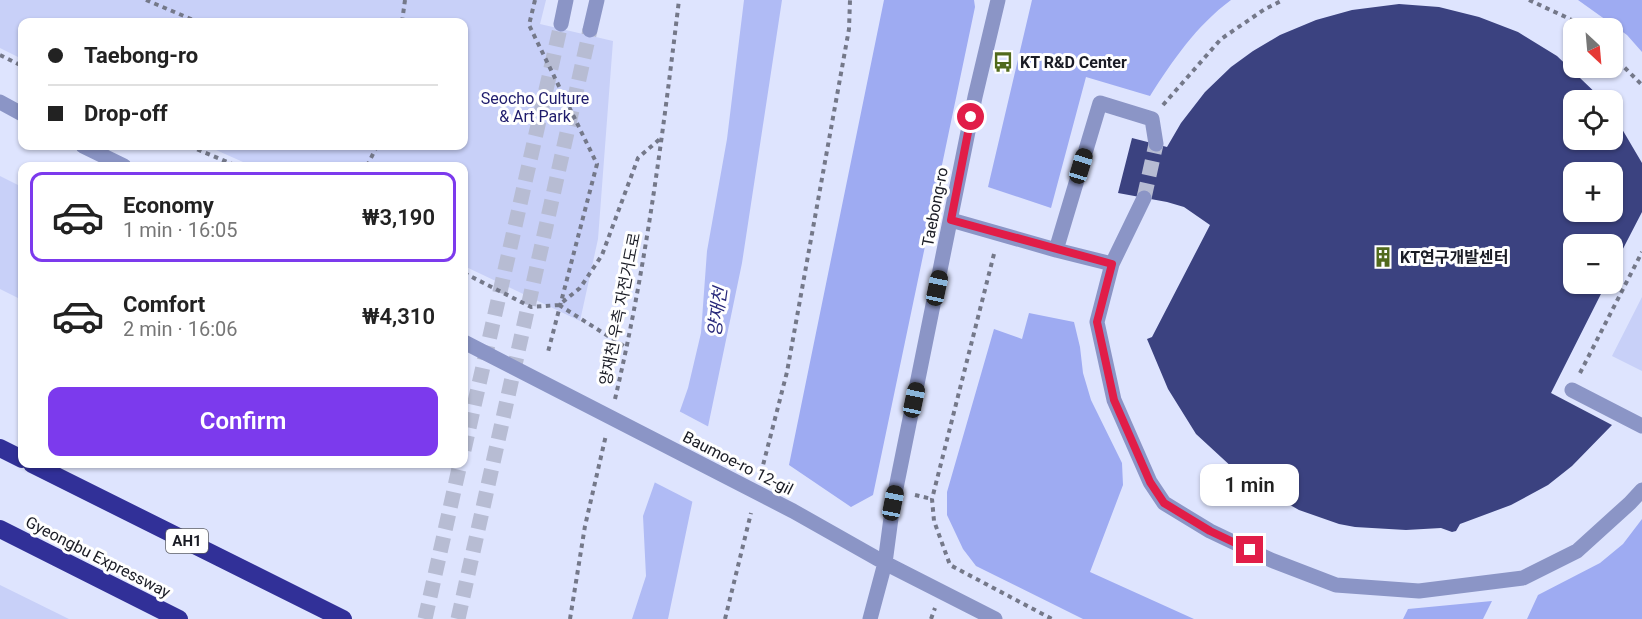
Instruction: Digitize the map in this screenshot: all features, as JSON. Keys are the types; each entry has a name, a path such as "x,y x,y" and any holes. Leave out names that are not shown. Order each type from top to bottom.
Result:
{"highway":[{"path":"0,448 18,457"},
{"name":"AH1","path":"40,468 342,619"},
{"name":"Gyeongbu Expressway","path":"0,529 179,619"}],"street":[{"path":"561,24 566,0"},
{"path":"590,30 597,0"},
{"name":"Taebong-ro","path":"870,619 885,563 893,503 975,97 998,0"},
{"path":"0,102 18,112"},
{"path":"1056,250 1100,103 1152,119 1156,144"},
{"path":"91,150 116,162"},
{"path":"1144,198 1112,264 1097,322 1114,400 1150,482 1164,503 1210,531 1270,560 1336,585 1419,591 1523,578 1576,551 1642,490"},
{"path":"951,220 1112,264"},
{"name":"Baumoe-ro 12-gil","path":"468,344 793,511 885,563 995,619"},
{"path":"1572,390 1642,426"}],"path":[{"path":"146,0 189,18"},
{"path":"403,18 405,0"},
{"path":"535,0 529,25 597,164 548,352"},
{"name":"양재천 우측 자전거도로","path":"614,404 627,348 662,136 680,0"},
{"path":"758,484 787,372 849,28 850,0"},
{"path":"1152,119 1221,39 1264,9 1283,0"},
{"path":"1530,0 1568,18"},
{"path":"0,55 18,64"},
{"path":"1623,67 1642,85"},
{"path":"468,275 531,307 559,305 580,288 602,255 638,158 662,136"},
{"path":"199,150 227,162"},
{"path":"999,232 932,499 934,521 950,565 1052,619"},
{"path":"1572,390 1642,252"},
{"path":"559,305 627,348"},
{"path":"570,619 585,526 609,426"},
{"path":"725,619 753,507"}],"green space":[{"name":"Seocho Culture & Art Park","path":"0,0 546,0 540,24 613,41 598,239 580,321 468,268 468,162 243,162 216,150 468,150 468,18 18,18 18,57 0,48"},
{"path":"0,176 18,185 18,298 0,289"},
{"path":"1642,297 1642,371 1612,356"},
{"path":"0,585 69,619 0,619"}],"shaded area":[{"path":"884,0 974,0 975,7 873,495 851,507 789,465"},
{"path":"1032,0 1231,0 1196,32 1150,96 1086,77 1051,208 988,187"},
{"path":"1578,0 1642,0 1642,52 1623,32 1623,18 1603,18"},
{"path":"1029,313 1074,322 1083,373 1091,400 1122,463 1123,485 1090,572 1194,619 1083,619 976,566 963,549 947,515 947,492 994,329 1022,339"},
{"path":"1642,519 1642,619 1527,619 1538,595 1600,563 1623,544"},
{"path":"1492,601 1483,619 1403,619 1408,609"}],"water":[{"name":"양재천","path":"744,0 782,0 742,263 668,619 632,619 646,576 643,516 688,388 701,333 707,251 727,139"}],"pier":[{"path":"677,410 711,428 695,503 652,481"}],"building":[{"name":"KT연구개발센터","path":"1399,4 1439,7 1479,17 1518,32 1563,62 1563,78 1580,78 1593,90 1563,90 1563,150 1623,150 1623,131 1642,163 1642,212 1623,249 1623,234 1563,234 1563,294 1601,294 1551,393 1612,425 1572,466 1548,485 1511,505 1460,524 1456,531 1441,528 1406,530 1339,524 1299,510 1247,481 1196,434 1168,389 1147,339 1152,337 1210,225 1184,207 1118,193 1132,138 1167,147 1181,123 1205,92 1231,67 1280,35 1316,20 1352,10"}],"tunnel":[{"path":"468,432 561,24"},
{"path":"458,619 590,30"},
{"path":"1144,198 1156,144"},
{"path":"425,619 459,468"}],"place":[{"name":"KT R&D Center","path":"1003,62"},
{"name":"KT연구개발센터","path":"1383,257"}],"route":[{"path":"971,117 951,220 1112,264 1097,322 1114,400 1150,482 1164,503 1210,531 1250,550"}]}
